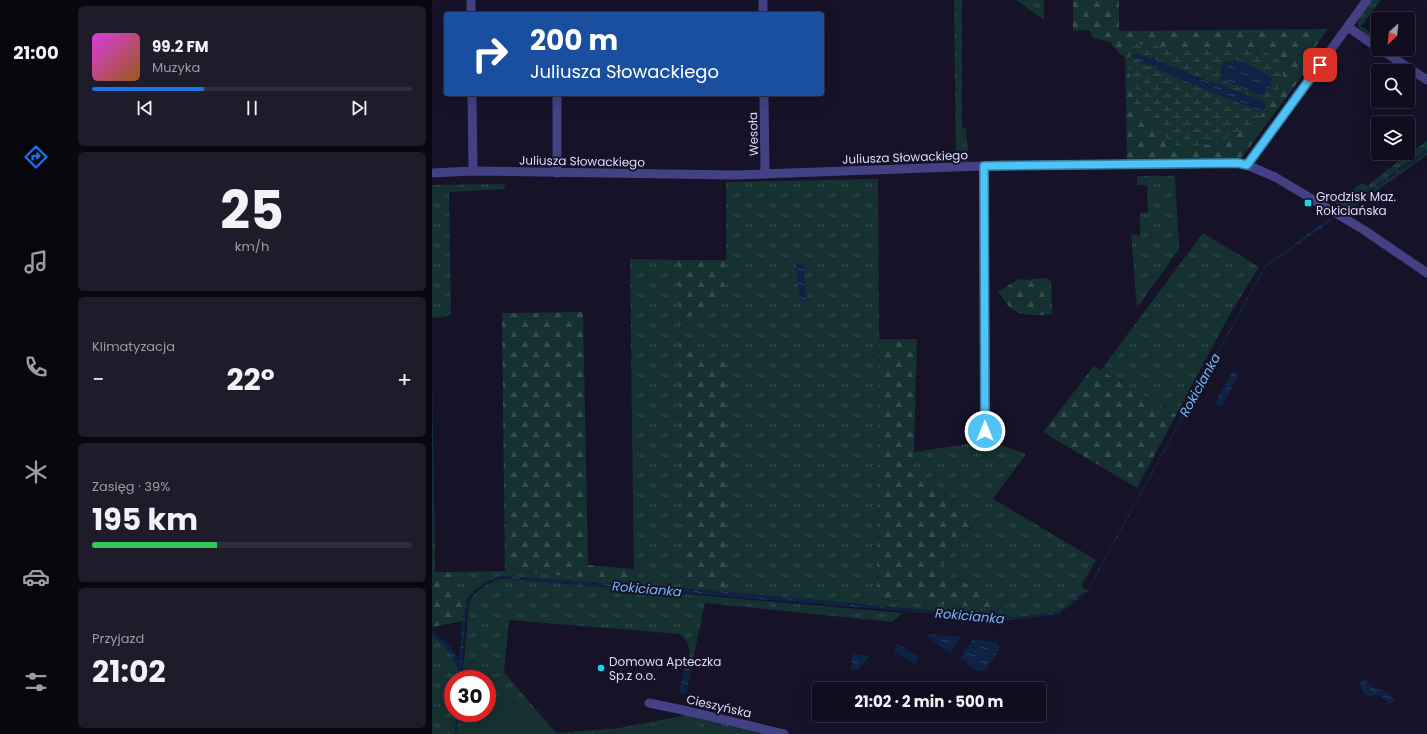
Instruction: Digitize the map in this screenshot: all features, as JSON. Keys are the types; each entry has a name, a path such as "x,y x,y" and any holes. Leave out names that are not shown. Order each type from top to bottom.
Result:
{"street":[{"path":"471,0 471,12"},
{"path":"763,0 764,12"},
{"path":"1247,165 1367,0"},
{"path":"1348,27 1371,43"},
{"path":"1391,56 1427,80"},
{"path":"472,96 473,171"},
{"path":"557,96 557,173"},
{"name":"Wesoła","path":"764,96 765,174"},
{"name":"Juliusza Słowackiego","path":"432,173 473,171 734,175 984,166 1238,163 1247,165 1275,177 1358,226 1427,273"},
{"path":"984,166 985,431"},
{"name":"Cieszyńska","path":"649,703 784,734"}],"green space":[{"path":"954,0 962,0 962,127 966,129 969,162 1013,160 1013,164 955,164 952,161 953,157 956,157"},
{"path":"1016,0 1044,0 1044,20"},
{"path":"1073,0 1119,0 1119,31 1328,29 1313,50 1314,60 1243,156 1238,159 1127,161 1125,57 1118,52 1110,42 1093,38 1089,30 1073,31"},
{"path":"1371,0 1381,0 1361,26 1371,33 1371,38 1360,28 1358,24 1358,20"},
{"path":"1131,43 1189,49 1251,50 1268,53 1274,56 1280,64 1283,74 1282,84 1250,131 1231,133 1222,143 1183,147 1172,144 1151,117 1134,104 1137,90 1129,74"},
{"path":"1427,141 1427,149 1415,157 1415,149"},
{"path":"1427,152 1427,155 1350,210 1347,208"},
{"path":"1400,160 1411,160 1345,207 1334,203 1362,183 1367,186"},
{"path":"1137,176 1175,176 1179,249 1137,308 1131,234 1140,235 1140,213 1148,212 1147,185 1137,185"},
{"path":"878,179 879,339 877,599 1013,610 939,569 986,508 977,519 912,466 914,452 981,442 981,438 1026,454 993,499 1096,560 1081,586 1087,590 1059,612 1013,618 718,591 500,576 480,585 472,592 466,601 452,584 451,572 505,571 634,581 630,259 678,260 679,325 696,310 709,304 724,292 726,260 726,182","holes":["689,346 698,355 727,359 681,586"]},
{"path":"505,184 504,189 449,192 451,313 445,317 432,318 432,185"},
{"path":"1203,233 1259,267 1230,314 1176,415 1101,370"},
{"path":"678,260 726,260 724,292 709,304 696,310 679,326"},
{"path":"1047,278 1051,281 1052,314 1031,315 1016,312 1008,305 998,292 1019,279 1026,280"},
{"path":"583,312 588,565 634,569 634,581 505,571 502,313"},
{"path":"879,339 917,339 914,452 912,466 977,519 939,569 1014,610 877,599"},
{"path":"679,343 689,346 698,355 727,359 727,588 681,586"},
{"path":"1094,366 1176,415 1137,488 1043,432"},
{"path":"432,377 435,560 432,560"},
{"path":"432,560 435,560 435,572 451,572 452,584 466,601 463,621 432,627"},
{"path":"501,579 511,579 903,613 892,622 705,603 693,660 689,659 690,652 688,645 680,634 509,620 504,672 556,733 619,728 682,716 683,713 765,734 732,734 679,722 602,734 550,734 545,732 523,707 496,695 496,670 463,670 469,602 483,587"},
{"path":"432,636 447,649 455,661 458,670 444,670 444,722 459,722 459,734 432,734"},
{"path":"496,695 523,707 545,732 550,734 459,734 459,722 496,722"},
{"path":"679,722 732,734 602,734"}],"water":[{"path":"1137,53 1263,101 1265,108 1262,111 1258,111 1146,65 1132,57"},
{"path":"1236,60 1254,67 1272,78 1266,92 1261,96 1221,79 1220,74 1224,62"},
{"path":"1427,149 1427,152 1347,208 1345,207 1411,160 1415,160 1415,157"},
{"name":"Rokicianka","path":"1329,218 1332,220 1265,268 1088,591 1060,614 1013,620 500,578 483,585 470,598 466,612 461,670 459,670 445,646 432,636 432,631 450,646 457,657 460,655 463,617 465,606 469,597 476,589 486,582 500,576 718,591 1013,618 1059,612 1087,590 1264,267"},
{"path":"796,264 803,264 807,298 806,301 800,301"},
{"path":"1233,371 1239,374 1222,407 1215,403"},
{"path":"927,634 961,637 950,653 927,637"},
{"path":"973,639 995,642 999,646 999,651 984,671 974,669 960,658"},
{"path":"898,644 919,657 915,664 894,651"},
{"path":"853,654 870,656 858,670 850,669"},
{"path":"687,659 693,660 686,694 679,692"},
{"path":"1365,679 1373,687 1383,690 1395,699 1394,703 1390,704 1379,695 1370,696 1365,694 1360,686 1361,681"}],"waterway":[{"path":"456,734 457,722"}],"place":[{"name":"Grodzisk Maz. Rokiciańska","path":"1308,203"},
{"name":"Domowa Apteczka Sp.z o.o.","path":"601,668"}],"route":[{"path":"985,431 984,166 1119,166 1238,163 1247,165 1320,65"}]}
